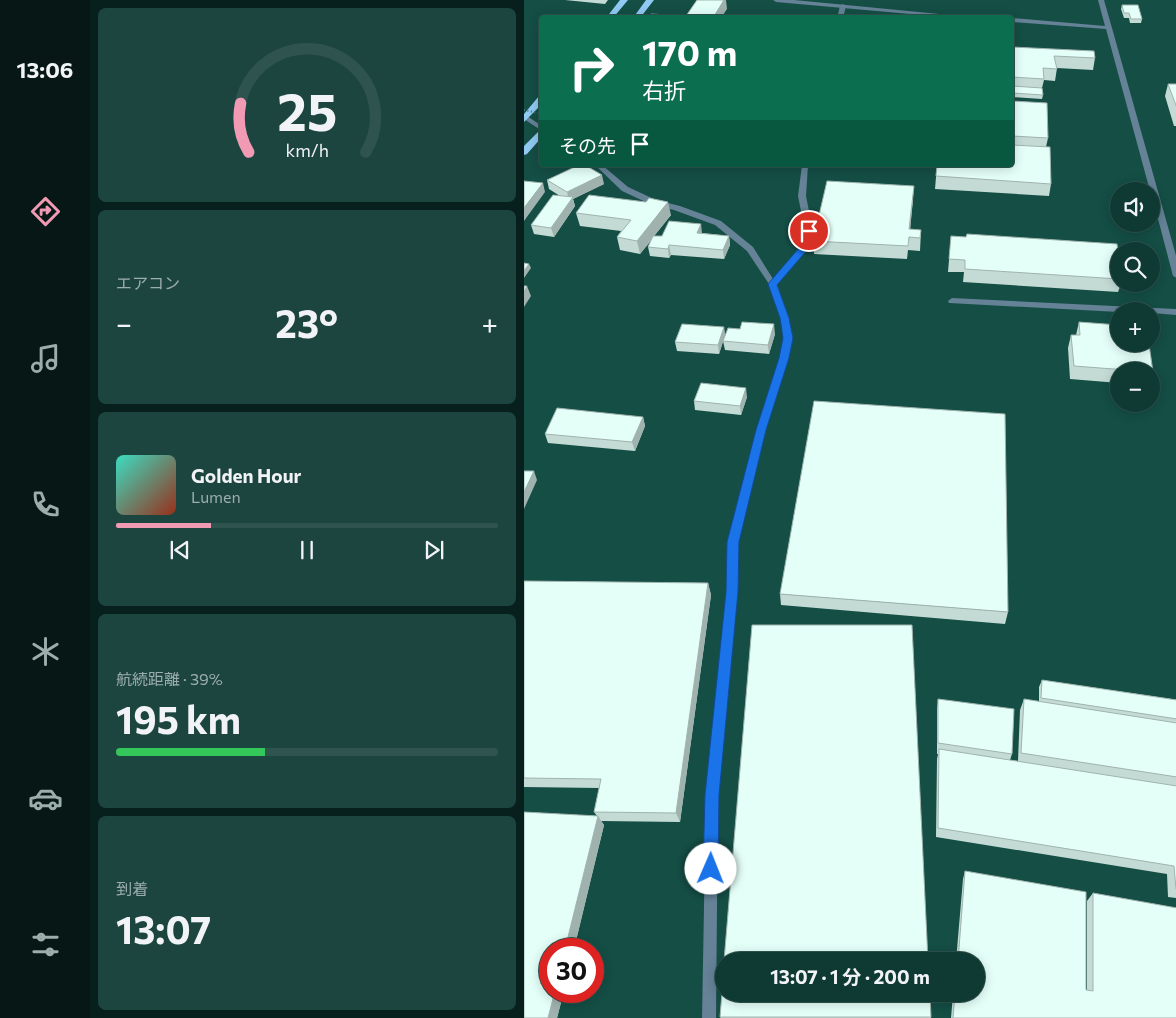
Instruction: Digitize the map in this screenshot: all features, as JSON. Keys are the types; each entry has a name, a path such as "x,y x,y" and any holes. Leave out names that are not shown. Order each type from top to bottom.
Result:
{"highway":[{"path":"612,15 624,0"},
{"path":"638,15 650,0"},
{"path":"524,116 539,101"},
{"path":"524,152 539,134"}],"street":[{"path":"776,0 944,15"},
{"path":"1101,0 1176,276"},
{"path":"841,15 843,6"},
{"path":"1014,20 1109,28"},
{"path":"524,116 539,128"},
{"path":"600,167 625,189 653,202 678,208 718,223 750,249 773,284 785,318 788,338 784,358 761,430 733,542 732,592 712,795 709,1018"},
{"path":"773,284 803,249 809,231 802,196 804,167"},
{"path":"952,301 1176,312"}],"path":[{"path":"524,116 539,114"}],"building":[{"path":"697,0 724,0 715,15 687,15"},
{"path":"1122,5 1138,5 1142,19 1131,19 1129,13 1124,13"},
{"path":"1014,47 1094,51 1095,58 1054,56 1057,69 1043,68 1044,79 1014,77"},
{"path":"1168,84 1177,84 1177,108"},
{"path":"1014,86 1042,88 1043,95 1014,93"},
{"path":"1014,101 1047,103 1048,138 1014,136"},
{"path":"1014,145 1050,147 1051,184 936,176 937,167 1014,167"},
{"path":"575,167 588,167 602,175 567,192 547,180"},
{"path":"524,181 543,183 524,208"},
{"path":"827,181 914,186 909,229 921,230 920,238 909,237 908,246 813,241"},
{"path":"553,195 573,197 551,228 531,225"},
{"path":"589,195 646,202 649,198 668,202 637,241 617,237 631,220 576,213"},
{"path":"669,221 701,224 697,233 729,236 723,250 669,245 668,249 648,247 653,236 662,236"},
{"path":"967,234 1110,244 1110,278 965,269 965,260 949,259 951,236 966,237"},
{"path":"524,263 529,264 524,271"},
{"path":"742,322 774,324 768,345 723,341 728,328 740,329"},
{"path":"1079,322 1110,324 1110,352 1150,352 1152,362 1110,362 1110,369 1074,366 1071,335 1080,335"},
{"path":"682,324 724,327 718,345 675,342"},
{"path":"701,383 746,388 740,406 694,401"},
{"path":"814,401 1005,414 1008,612 780,594"},
{"path":"557,408 643,417 632,442 545,434"},
{"path":"524,471 534,471 524,492"},
{"path":"524,581 708,583 676,813 594,812 601,779 524,778"},
{"path":"752,625 912,625 928,952 725,952"},
{"path":"1042,680 1177,700 1177,719 1041,698"},
{"path":"938,699 1014,709 1012,754 938,743"},
{"path":"1024,699 1177,723 1177,777 1021,753"},
{"path":"939,749 1177,786 1177,889 1174,866 938,828"},
{"path":"524,812 598,816 568,938 539,938 539,1003 552,1003 548,1018 524,1018"},
{"path":"965,871 1086,892 1086,990 1093,991 1093,893 1177,908 1177,1018 953,1018 954,1002 985,1002 985,952 959,952"},
{"path":"721,1002 930,1002 931,1017 720,1017"}],"route":[{"path":"711,869 712,795 732,592 733,542 761,430 784,358 788,338 785,318 773,284 803,249 809,231"}]}
